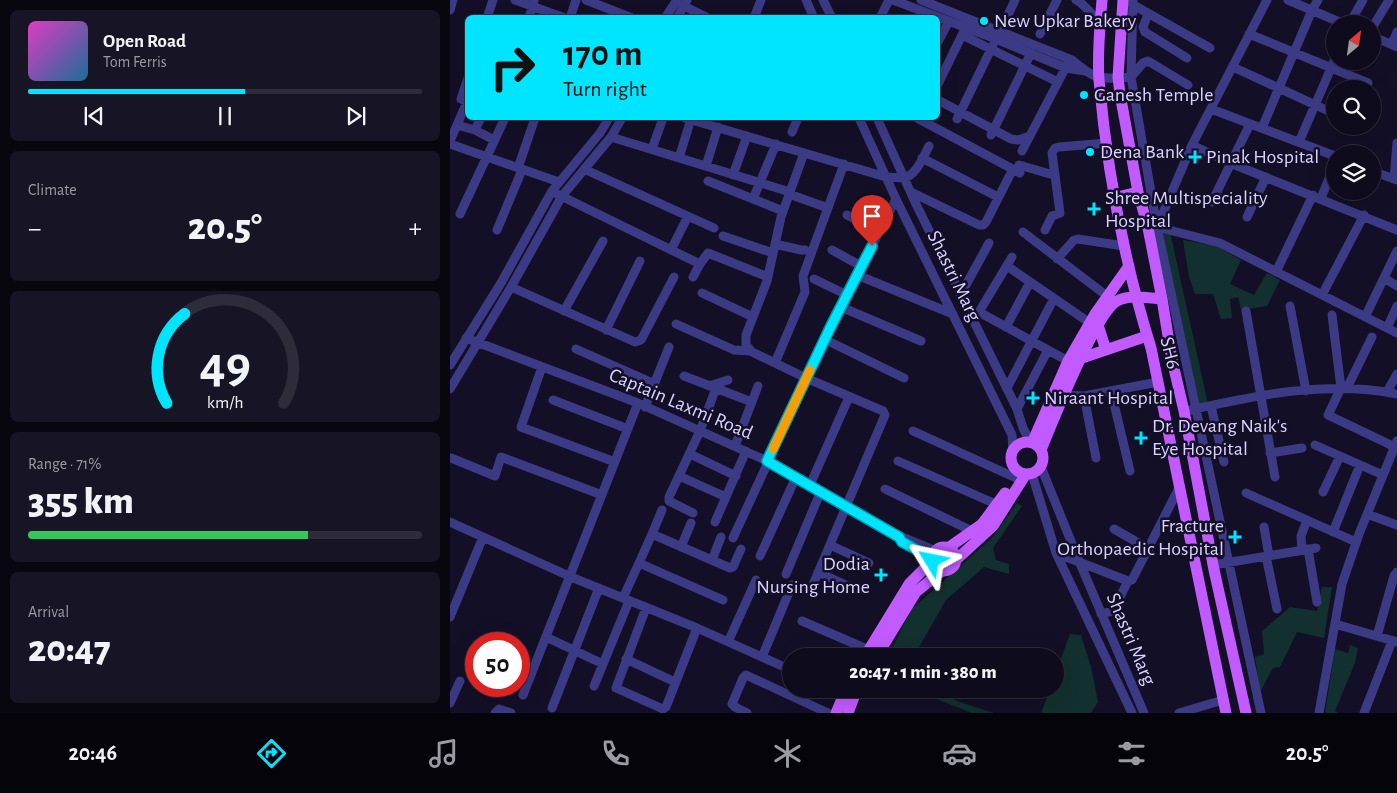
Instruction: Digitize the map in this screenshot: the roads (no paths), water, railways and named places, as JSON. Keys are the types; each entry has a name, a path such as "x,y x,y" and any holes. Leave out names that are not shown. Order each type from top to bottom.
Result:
{"main road":[{"name":"SH6","path":"1102,0 1100,22 1108,78 1107,143 1126,195"},
{"path":"1109,0 1108,78 1126,195 1152,228 1167,300 1172,360 1190,410 1213,565 1246,713"},
{"path":"1108,78 1118,0"},
{"name":"SH6","path":"1128,1 1108,78 1124,112 1126,195 1124,246 1158,382 1226,713"},
{"path":"1035,445 1068,361 1110,300 1129,266"},
{"path":"1110,300 1136,298 1167,300"},
{"path":"1094,324 1106,350"},
{"path":"1035,445 1064,395 1082,358 1094,324"},
{"path":"1082,358 1147,336"},
{"path":"873,648 909,584 940,548 948,548 982,524 1027,473 1044,457 1035,445 1020,444 1013,451 1013,466 1027,473"},
{"path":"874,648 916,592 942,571 950,570 956,560 993,526 1027,473"},
{"path":"948,548 954,553 956,560"},
{"path":"933,556 936,568 942,571"},
{"path":"836,713 844,698"},
{"path":"847,698 848,713"}],"street":[{"path":"450,10 453,0"},
{"path":"488,15 493,0"},
{"path":"515,0 533,3 558,15"},
{"path":"571,15 576,0"},
{"path":"586,0 624,15"},
{"path":"755,15 761,0"},
{"path":"806,0 813,15"},
{"path":"823,0 830,15"},
{"path":"882,15 889,0"},
{"path":"893,0 933,15"},
{"path":"921,0 966,27 1031,53 1068,63"},
{"path":"1008,15 1015,0"},
{"path":"1040,34 1057,0"},
{"path":"1076,0 1100,22"},
{"path":"1152,228 1192,145 1267,0"},
{"path":"1288,0 1326,16"},
{"path":"1262,128 1318,0"},
{"path":"1355,15 1364,0"},
{"path":"1379,15 1388,0"},
{"path":"1128,1 1210,48"},
{"path":"1128,1 1131,77 1152,228"},
{"path":"668,15 683,2"},
{"path":"678,15 683,2"},
{"path":"683,2 703,15"},
{"path":"1148,14 1143,27 1145,32 1186,58"},
{"path":"940,18 1108,78 1131,77 1143,63 1148,61 1188,85"},
{"path":"940,38 949,21"},
{"path":"966,27 990,50 1058,82"},
{"path":"940,80 966,27"},
{"path":"1381,40 1394,45 1397,32"},
{"path":"1249,34 1326,66"},
{"path":"959,116 996,39"},
{"path":"992,133 1031,53"},
{"path":"1022,151 1068,63"},
{"path":"1233,67 1326,110"},
{"path":"1299,142 1330,70"},
{"path":"1336,70 1361,80"},
{"path":"465,87 461,99 465,101"},
{"path":"940,102 959,116 992,133 1018,140 1030,136"},
{"path":"465,107 450,142 559,182"},
{"path":"1211,109 1326,152"},
{"path":"475,130 480,120"},
{"path":"460,214 504,120"},
{"path":"497,230 520,169 534,120"},
{"path":"450,365 501,283 552,191 609,120"},
{"path":"450,389 512,287 562,196 611,136 621,120"},
{"path":"652,149 662,120"},
{"path":"679,158 688,120"},
{"path":"695,120 886,177 904,178 909,176 929,146"},
{"path":"792,132 797,120"},
{"name":"Shastri Marg","path":"860,120 896,199 1012,434 1013,451"},
{"name":"Shastri Marg","path":"878,120 904,178 1017,409 1023,428 1035,445"},
{"path":"921,120 1017,169 1055,174"},
{"path":"1212,202 1250,124"},
{"path":"457,125 475,130 494,140"},
{"path":"706,166 718,127"},
{"path":"611,136 760,183 828,208"},
{"path":"733,175 747,136"},
{"path":"1046,230 1052,216 1060,213 1052,153 1056,148 1107,143"},
{"path":"1381,174 1395,179 1397,143"},
{"path":"753,199 776,144"},
{"path":"1192,145 1230,163 1364,215 1397,230"},
{"path":"750,351 745,340 768,277 784,211 804,153"},
{"path":"922,158 998,196"},
{"path":"775,363 805,292 803,276 844,164"},
{"path":"584,169 714,228"},
{"path":"911,192 979,225 983,225 998,196 1017,169"},
{"path":"1248,217 1266,177"},
{"path":"1276,272 1326,180"},
{"path":"708,181 784,211"},
{"path":"552,191 700,264"},
{"path":"733,538 824,339 896,199"},
{"path":"847,215 879,232"},
{"path":"1322,295 1364,215"},
{"path":"671,250 688,216"},
{"path":"1152,228 1220,243 1397,333"},
{"path":"1023,232 1110,300"},
{"path":"723,236 774,249 805,250"},
{"path":"1057,260 1074,240 1078,239 1124,246"},
{"path":"564,311 603,241"},
{"path":"961,294 989,243"},
{"path":"832,250 862,266"},
{"path":"1365,317 1397,251"},
{"path":"693,277 706,255 711,254 768,277"},
{"path":"606,330 640,260"},
{"path":"974,320 1012,263 1094,324"},
{"path":"857,274 953,314"},
{"path":"512,287 632,342 638,342 674,277"},
{"path":"1384,278 1397,286"},
{"path":"814,279 846,295"},
{"path":"1006,327 1028,286"},
{"path":"702,293 753,317"},
{"path":"1007,388 1051,304"},
{"path":"1290,306 1306,391"},
{"path":"1387,328 1397,306"},
{"path":"841,307 921,341"},
{"path":"1246,311 1275,477"},
{"path":"979,312 1068,361"},
{"path":"1332,315 1344,388"},
{"path":"676,324 734,350 750,351 806,378 883,411 885,415 812,587"},
{"path":"1319,713 1342,584 1356,542 1396,444 1329,417 1328,412 1344,388 1372,337"},
{"name":"Captain Laxmi Road","path":"466,338 642,405 735,446 767,461 847,506 899,537 902,542 933,556"},
{"path":"824,339 904,378"},
{"path":"530,677 628,429 654,384 670,347"},
{"path":"576,349 654,384"},
{"path":"1017,409 1048,350"},
{"path":"542,367 521,427 615,462"},
{"path":"1387,392 1397,374"},
{"path":"684,376 752,402"},
{"path":"712,387 728,380"},
{"path":"1064,395 1084,396 1158,382"},
{"path":"735,446 758,386"},
{"path":"693,513 669,501 700,431 712,387"},
{"path":"1261,713 1228,563 1190,410 1260,395 1344,388 1397,394"},
{"path":"1111,391 1130,471"},
{"path":"1084,396 1096,458"},
{"path":"810,485 849,397"},
{"path":"553,400 628,429"},
{"path":"1211,406 1224,462"},
{"path":"913,431 1027,473"},
{"path":"1315,445 1383,475"},
{"path":"1270,454 1302,448"},
{"path":"715,522 746,452"},
{"path":"690,454 736,476"},
{"path":"1323,492 1340,456"},
{"path":"451,458 495,476 502,457 602,495"},
{"path":"898,461 998,505"},
{"path":"1333,532 1360,466"},
{"name":"Shastri Marg","path":"1027,473 1056,552 1132,713"},
{"name":"Shastri Marg","path":"1027,473 1079,562 1144,713"},
{"path":"679,476 726,497"},
{"path":"760,556 796,477"},
{"path":"1056,552 1132,580 1180,486"},
{"path":"885,489 972,531"},
{"path":"786,574 821,492"},
{"path":"1246,493 1356,542"},
{"path":"594,686 639,563 662,510"},
{"path":"1367,514 1397,525"},
{"path":"1307,520 1301,536 1308,549 1317,602"},
{"path":"450,522 571,577 697,628 782,666"},
{"path":"681,546 691,523"},
{"path":"1264,527 1267,556 1277,609"},
{"path":"1114,529 1149,549"},
{"path":"652,534 732,568 741,549"},
{"path":"450,617 483,537"},
{"path":"712,560 721,537"},
{"path":"830,546 869,563"},
{"path":"1213,565 1308,549"},
{"path":"639,563 724,600"},
{"path":"818,572 854,589"},
{"path":"1376,636 1394,576 1397,572"},
{"path":"728,642 756,580"},
{"path":"1101,614 1113,612 1128,580"},
{"path":"762,657 792,586"},
{"path":"552,708 599,588"},
{"path":"646,608 616,686 617,689 663,709 666,707 697,628"},
{"path":"802,620 858,648"},
{"path":"1335,624 1394,642 1364,713"},
{"path":"546,637 603,664"},
{"path":"626,659 675,682"},
{"path":"748,713 735,707 732,702 746,675 828,713"},
{"path":"450,703 460,681"},
{"path":"1179,713 1223,700"},
{"path":"495,713 499,709 511,713"}],"place":[{"name":"New Upkar Bakery","path":"984,21"},
{"name":"Ganesh Temple","path":"1084,95"},
{"name":"Dena Bank","path":"1090,152"},
{"name":"Pinak Hospital","path":"1195,157"},
{"name":"Shree Multispeciality Hospital","path":"1094,209"},
{"name":"Niraant Hospital","path":"1033,398"},
{"name":"Dr. Devang Naik's Eye Hospital","path":"1141,438"},
{"name":"Fracture Orthopaedic Hospital","path":"1235,537"},
{"name":"Dodia Nursing Home","path":"881,575"}]}
